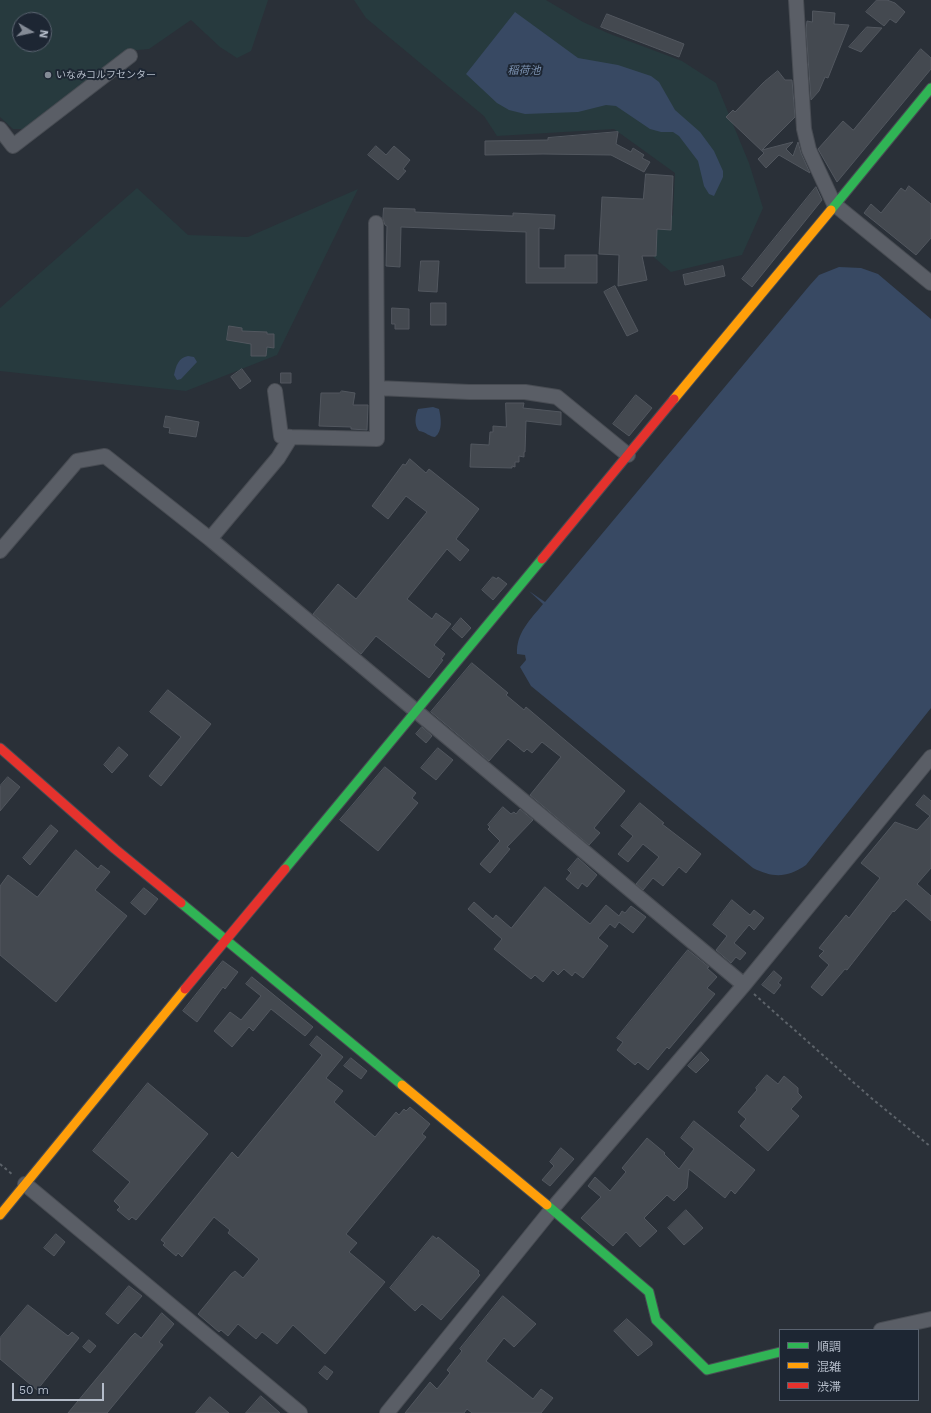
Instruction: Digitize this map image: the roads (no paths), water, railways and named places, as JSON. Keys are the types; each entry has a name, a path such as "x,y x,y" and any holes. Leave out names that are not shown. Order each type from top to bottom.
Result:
{"street":[{"path":"796,0 804,128 809,150 834,204 931,283"},
{"path":"0,129 13,146 130,56"},
{"path":"0,1215 226,939 931,88"},
{"path":"275,391 281,436 377,439 376,223"},
{"path":"377,388 469,392 525,392 558,397 628,455"},
{"path":"210,539 278,458 291,437"},
{"path":"0,551 77,461 105,456 210,539 744,985"},
{"path":"0,748 116,849 552,1209 649,1292 656,1320 707,1370 779,1352"},
{"path":"387,1413 552,1209 744,985 931,757"},
{"path":"25,1184 300,1413"},
{"path":"886,1329 931,1319"}],"water":[{"name":"稲荷池","path":"515,12 578,58 618,65 651,76 659,82 675,110 700,132 714,151 723,171 723,177 714,196 709,194 704,186 698,161 679,136 673,132 661,132 650,129 616,106 606,105 578,112 525,114 509,110 497,103 466,74"},
{"path":"839,267 861,268 878,274 931,319 931,708 806,865 793,872 774,875 767,874 753,868 531,686 520,667 526,660 525,655 517,654 517,646 521,633 543,604 529,591 545,602 810,285 819,275"},
{"path":"188,356 194,357 197,362 181,379 177,380 174,375 177,366 182,359"},
{"path":"433,407 439,409 441,420 438,434 435,437 419,431 416,426 416,415 418,409"}],"place":[{"name":"いなみコルフセンター","path":"48,75"}]}
